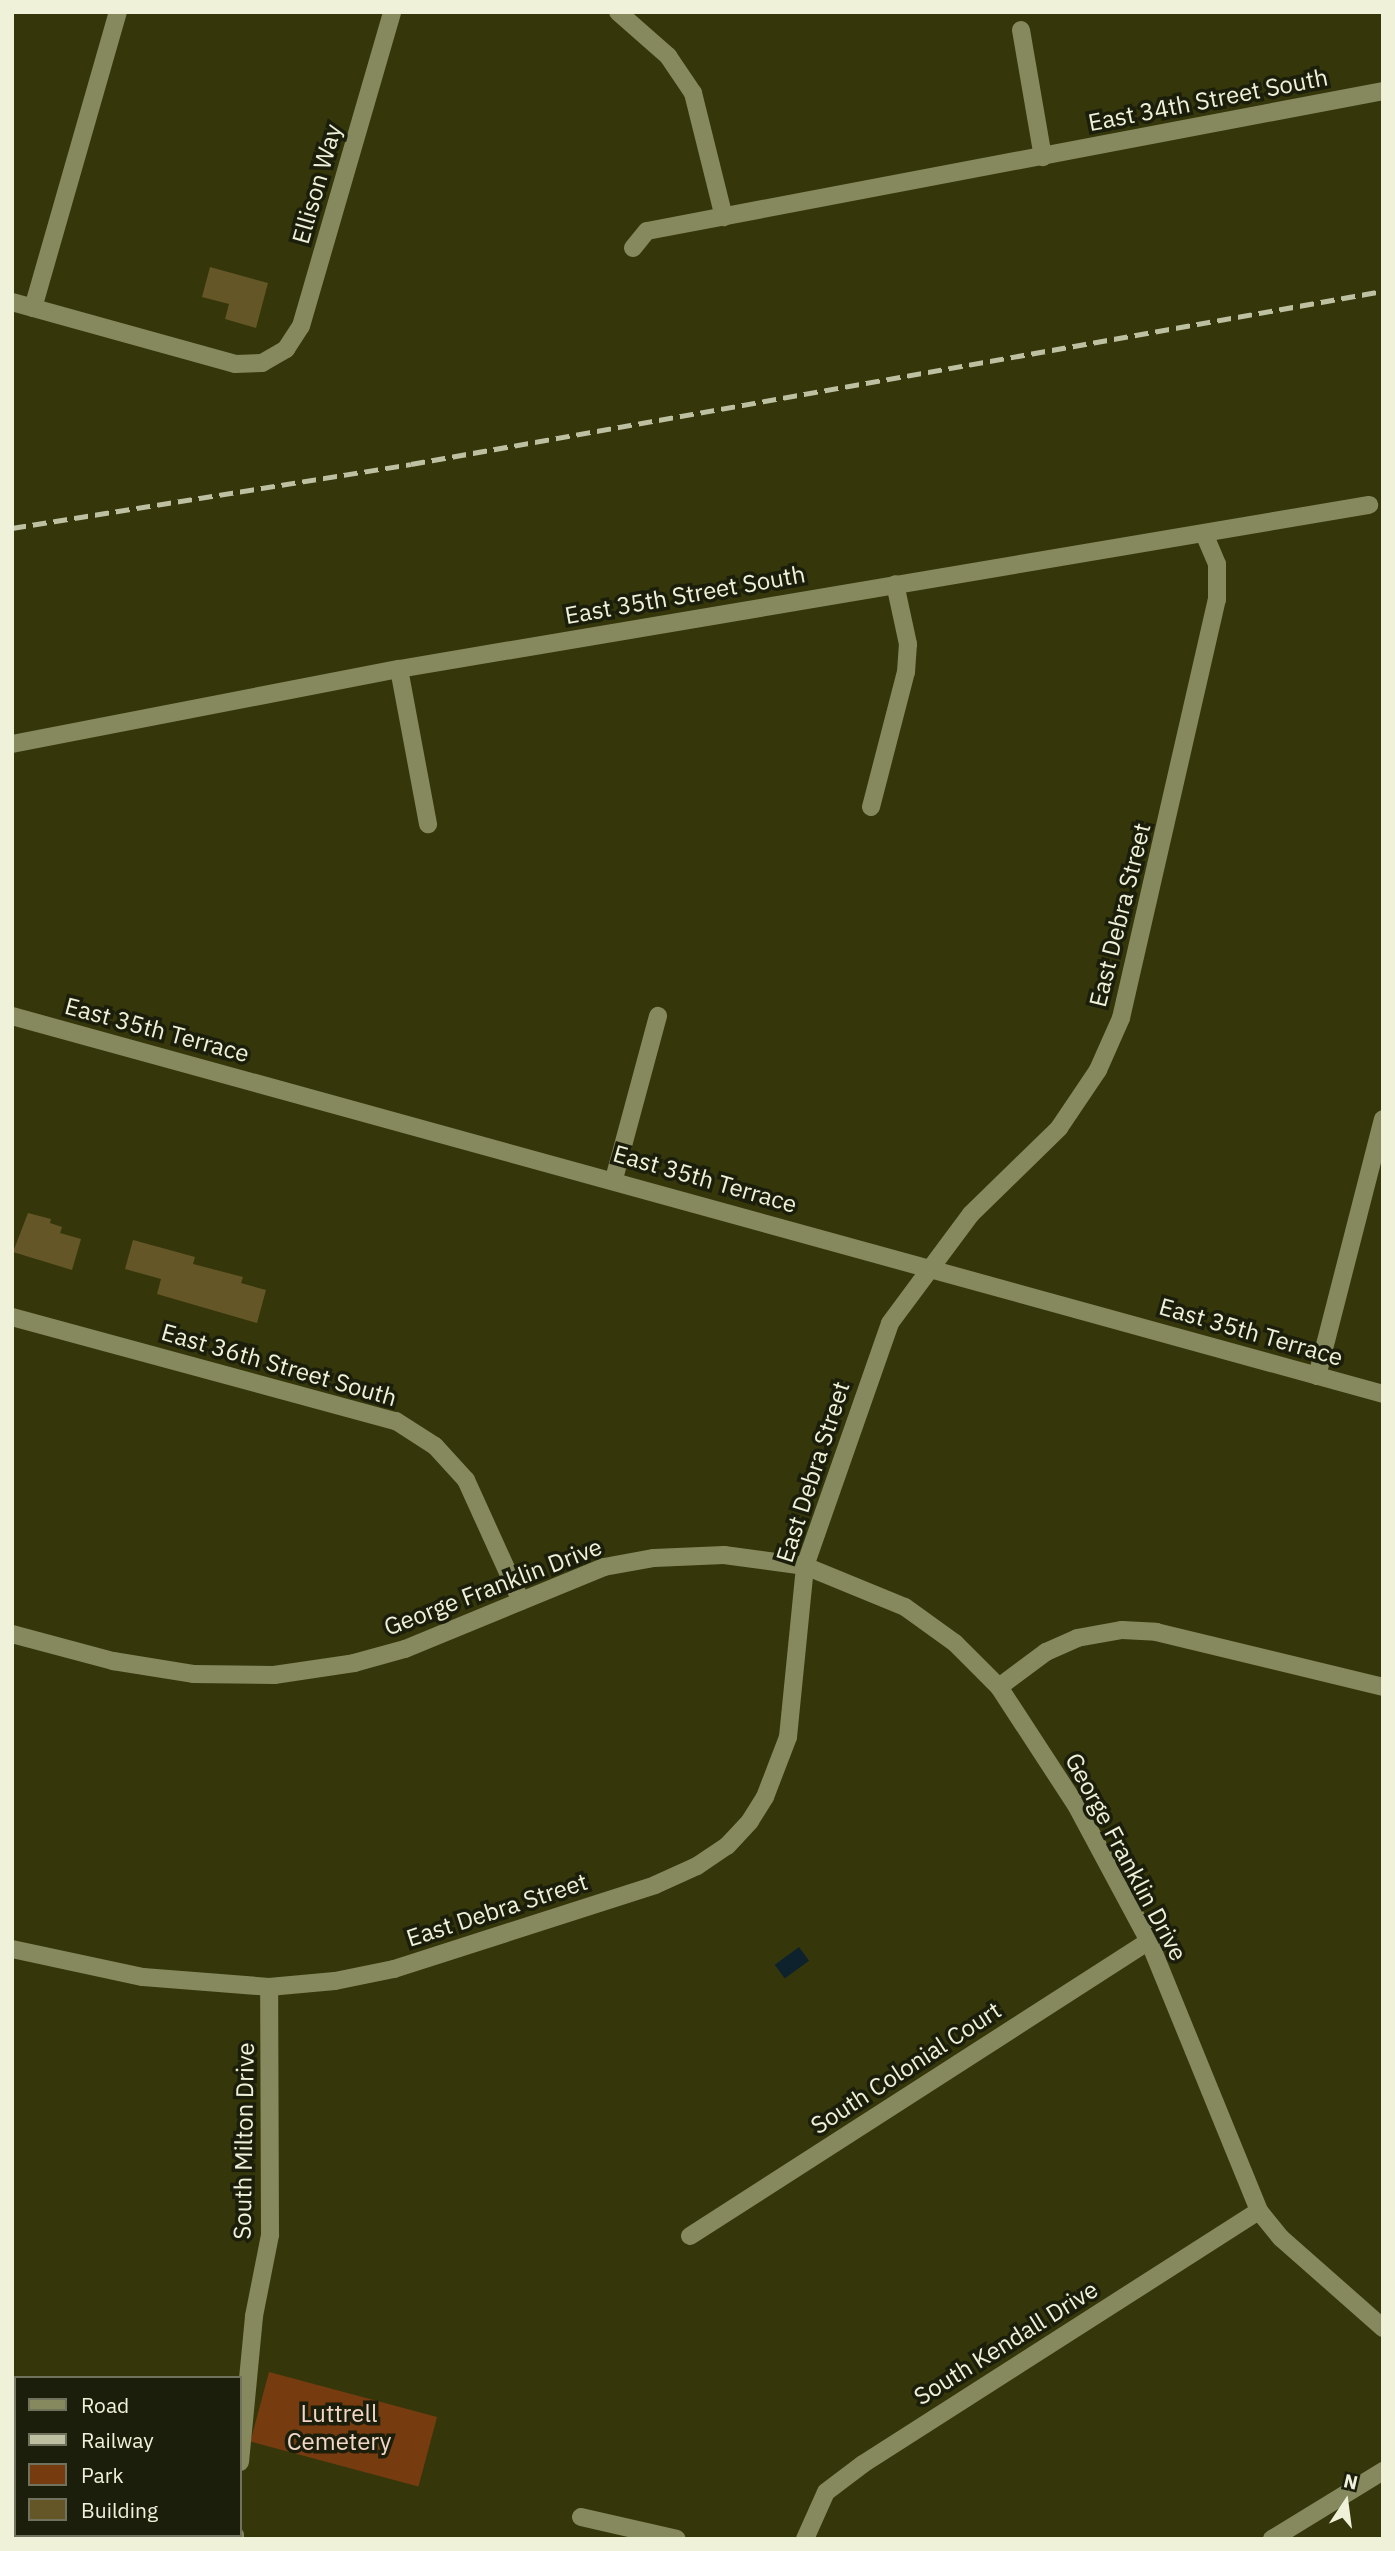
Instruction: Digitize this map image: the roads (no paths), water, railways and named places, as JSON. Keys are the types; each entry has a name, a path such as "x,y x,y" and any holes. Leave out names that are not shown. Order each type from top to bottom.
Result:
{"street":[{"path":"12,302 33,308 118,12"},
{"name":"Ellison Way","path":"33,308 234,364 271,358 286,349 301,326 392,12"},
{"path":"618,12 668,56 693,93 724,217"},
{"path":"1021,30 1043,158"},
{"name":"East 34th Street South","path":"633,248 647,231 1043,158 1383,91"},
{"name":"East 35th Street South","path":"12,744 400,669 1369,505"},
{"name":"East Debra Street","path":"12,1949 143,1977 269,1987 335,1981 394,1969 655,1885 727,1846 765,1797 788,1737 805,1566 890,1323 971,1214 1059,1128 1098,1069 1121,1018 1217,600 1217,564 1205,534"},
{"path":"871,807 906,672 908,644 895,584"},
{"path":"400,669 428,824"},
{"name":"East 35th Terrace","path":"12,1016 614,1179 1383,1394"},
{"path":"614,1179 659,1016"},
{"path":"1317,1376 1383,1119"},
{"name":"East 36th Street South","path":"12,1317 396,1421 435,1446 466,1480 521,1601"},
{"name":"George Franklin Drive","path":"12,1634 113,1661 180,1672 274,1675 354,1663 405,1649 604,1567 654,1558 724,1555 805,1566 905,1607 955,1643 999,1687 1076,1805 1149,1941 1259,2211 1281,2238 1383,2328"},
{"path":"999,1687 1057,1648 1077,1638 1122,1630 1156,1632 1383,1687"},
{"name":"South Colonial Court","path":"690,2236 1149,1941"},
{"name":"South Milton Drive","path":"242,2441 254,2316 270,2235 269,1987"},
{"name":"South Kendall Drive","path":"804,2539 826,2492 863,2464 1259,2211"},
{"path":"1272,2539 1383,2471"},
{"path":"581,2517 677,2539"}],"water":[{"path":"799,1947 809,1961 785,1978 775,1965"}],"railway":[{"path":"12,528 411,464 1383,291"}],"park label":[{"name":"Luttrell Cemetery","path":"339,2428"}]}
